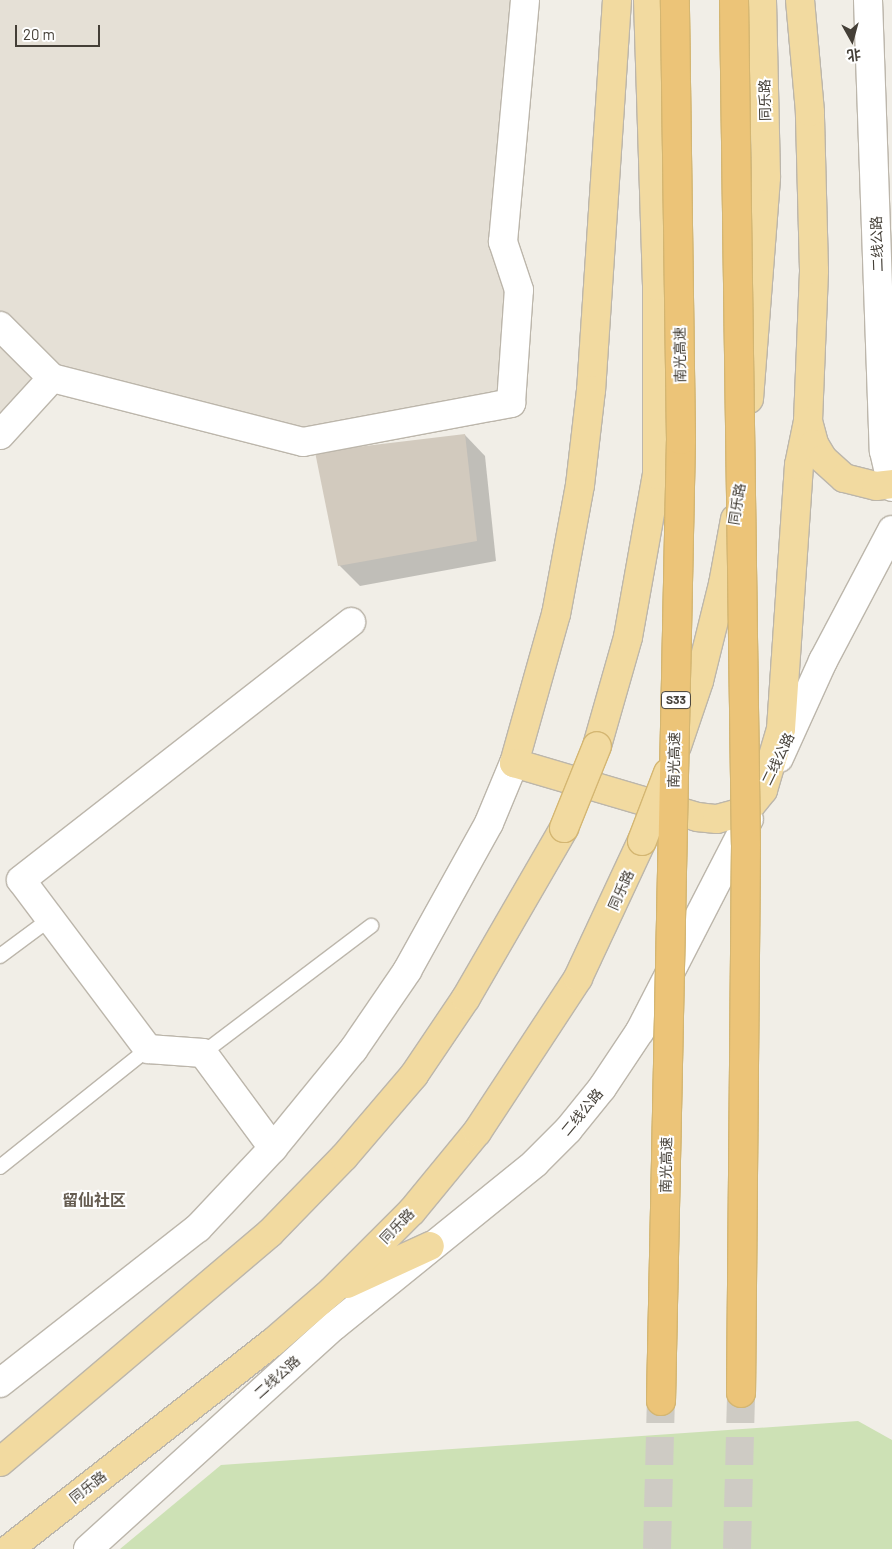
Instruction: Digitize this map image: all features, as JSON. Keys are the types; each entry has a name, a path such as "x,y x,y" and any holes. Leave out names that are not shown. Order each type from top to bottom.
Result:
{"highway":[{"name":"南光高速","path":"661,1401 681,440 675,0"},
{"path":"734,0 746,845 741,1393"}],"main road":[{"path":"617,0 591,390 580,485 556,614 514,763 697,817 717,819 736,814 750,805 763,790 781,729 799,465 808,421 814,261 810,112 800,0"},
{"path":"0,1462 270,1233 344,1157 414,1075 466,998 564,828 597,746 628,636 657,475 657,286 648,0"},
{"name":"同乐路","path":"9,1549 272,1343 332,1291 412,1211 477,1132 536,1047 578,978 642,841 668,773 699,681 723,584 739,497 752,372 765,186 762,0"},
{"path":"808,421 814,444 823,459 844,478 876,486 891,485"},
{"path":"332,1291 430,1246"}],"street":[{"path":"0,326 52,378 303,442 511,404 519,290 503,242 525,0"},
{"name":"二线公路","path":"868,0 884,451 891,485"},
{"path":"0,435 52,378"},
{"name":"二线公路","path":"88,1549 334,1326 430,1246 535,1163 602,1088 640,1031 763,790 823,661 892,530"},
{"path":"273,1148 203,1053 148,1049 21,880 351,622"},
{"path":"0,1383 198,1228 273,1148 353,1050 406,971 489,823 514,763"}],"lane":[{"path":"0,956 50,919"},
{"path":"203,1053 371,926"},
{"path":"0,1167 148,1049"}],"shaded area":[{"path":"0,0 525,0 511,403 303,442 52,378 0,435"}],"green space":[{"path":"858,1421 892,1440 892,1549 120,1549 221,1465"}],"building":[{"path":"465,434 477,541 338,566 315,452"}],"tunnel":[{"path":"737,1549 741,1393"},
{"path":"657,1549 661,1401"}],"district":[{"name":"留仙社区","path":"94,1200"}]}
